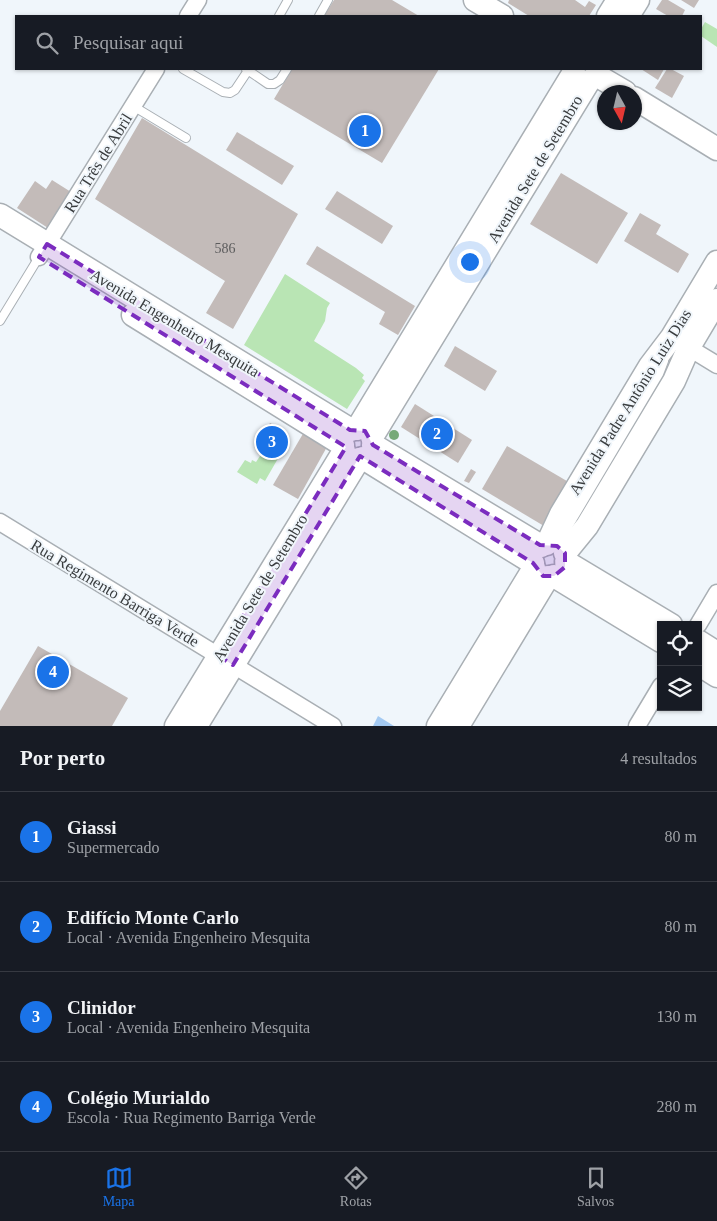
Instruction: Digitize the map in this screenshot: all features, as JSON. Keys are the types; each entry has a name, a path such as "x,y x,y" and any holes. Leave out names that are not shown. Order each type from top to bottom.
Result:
{"street":[{"path":"189,15 198,0"},
{"path":"476,0 500,15"},
{"path":"609,15 618,0"},
{"path":"629,15 638,0"},
{"name":"Rua Três de Abril","path":"43,251 155,70"},
{"path":"586,73 611,85"},
{"name":"Avenida Sete de Setembro","path":"176,726 226,661 586,73"},
{"path":"642,103 717,149"},
{"name":"Avenida Engenheiro Mesquita","path":"0,215 43,251 447,500 549,559 663,621"},
{"name":"Avenida Engenheiro Mesquita","path":"0,233 43,251"},
{"name":"Avenida Padre Antônio Luiz Dias","path":"438,726 549,559 587,526 592,518 674,381 680,342 717,262"},
{"name":"Avenida Padre Antônio Luiz Dias","path":"680,342 717,300"},
{"path":"680,342 717,365"},
{"name":"Rua Regimento Barriga Verde","path":"0,522 333,726"},
{"name":"Avenida Engenheiro Mesquita","path":"549,559 657,638"},
{"name":"Avenida Padre Antônio Luiz Dias","path":"458,726 549,559"},
{"path":"700,621 717,593"},
{"path":"702,644 717,653"},
{"name":"Avenida Sete de Setembro","path":"196,726 226,661"},
{"path":"701,666 717,676"},
{"path":"637,726 657,693"}],"lane":[{"path":"280,15 288,0"},
{"path":"320,15 328,0"},
{"path":"185,70 223,92 230,93 235,90 247,70"},
{"path":"249,70 268,84 274,84 280,80 286,70"},
{"path":"133,106 186,138"},
{"path":"0,320 43,251"},
{"path":"659,374 680,342"},
{"path":"549,559 680,342"}],"highlighted area":[{"path":"47,244 350,430 365,431 373,445 540,545 557,546 565,553 565,567 554,576 543,576 533,563 360,456 233,665 219,656 346,447 39,257"}],"green space":[{"path":"705,22 717,29 717,47 702,37 702,27"},
{"path":"285,274 330,303 327,308 325,321 314,341 364,375 362,378 365,381 347,409 244,345"},
{"path":"277,453 280,455 265,481 260,478 257,484 237,472 245,460 251,463 252,460 256,462 260,456 268,460 271,455"}],"water":[{"path":"378,716 394,726 373,726"}],"building":[{"path":"334,0 392,0 417,15 325,15"},
{"path":"509,0 575,0 585,7 589,1 596,5 590,15 527,15 508,3"},
{"path":"662,0 668,0 685,10 682,15 666,15 656,9"},
{"path":"681,0 699,0 694,8"},
{"path":"291,70 438,70 382,163 274,99"},
{"path":"643,70 663,70 658,80"},
{"path":"666,70 673,70 684,76 672,98 655,88"},
{"path":"142,118 298,214 233,329 206,313 225,281 95,199"},
{"path":"237,132 294,166 282,185 226,150"},
{"path":"561,173 628,213 597,264 530,224"},
{"path":"52,180 71,192 48,228 17,208 35,181 46,189"},
{"path":"337,191 393,226 382,244 325,209"},
{"path":"640,213 661,225 656,234 689,254 678,273 624,241"},
{"path":"317,246 415,306 398,335 379,324 385,312 306,264"},
{"path":"455,346 497,371 485,391 444,366"},
{"path":"415,404 472,440 458,463 401,427"},
{"path":"270,423 283,430 281,433 287,436 275,458 256,447"},
{"path":"304,432 328,445 298,499 273,485"},
{"path":"507,446 572,484 544,526 482,489"},
{"path":"471,469 476,472 469,483 464,481"},
{"path":"38,646 128,698 112,726 0,726 0,711"}],"place":[{"name":"Giassi","path":"365,131"},
{"name":"Edifício Monte Carlo","path":"437,434"},
{"name":"Clinidor","path":"272,442"},
{"name":"Colégio Murialdo","path":"53,672"}]}
